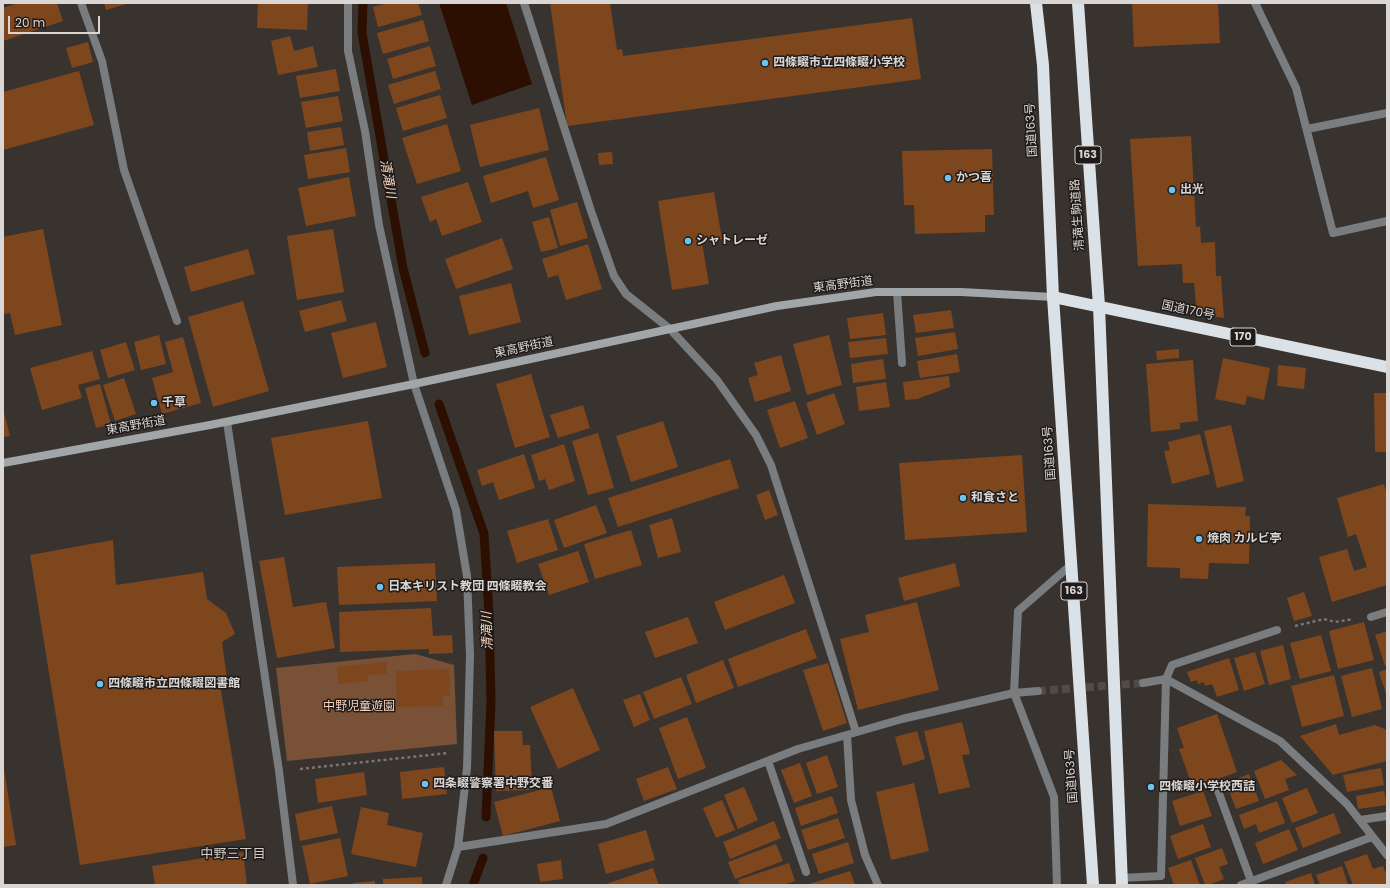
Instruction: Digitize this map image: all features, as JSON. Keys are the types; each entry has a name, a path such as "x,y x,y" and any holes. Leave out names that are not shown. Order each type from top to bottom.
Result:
{"highway":[{"path":"1033,3 1037,20"},
{"name":"163","path":"1036,3 1037,20"},
{"name":"清滝生駒道路","path":"1078,3 1099,306"},
{"name":"国道163号","path":"1037,20 1043,65 1053,297 1093,885"},
{"name":"国道170号","path":"1053,297 1387,367"},
{"name":"163","path":"1099,306 1122,881"}],"street":[{"path":"81,3 102,61 124,170 177,321"},
{"path":"348,3 348,51 365,131 379,226 414,384 456,510 467,576 470,655 467,768 458,847 446,885"},
{"path":"524,3 591,211 614,276 626,294 670,329 717,380 756,435 771,465 856,732"},
{"path":"1256,3 1296,88 1333,233 1387,221"},
{"path":"1307,129 1387,113"},
{"name":"東高野街道","path":"3,463 227,422 414,384 777,306 876,292 961,292 1053,297"},
{"path":"897,292 902,363"},
{"path":"227,422 279,771 293,885"},
{"path":"1057,885 1054,797 1014,693 1018,611 1072,564"},
{"path":"1371,617 1387,612"},
{"path":"1161,885 1166,679 1172,665 1277,630"},
{"path":"1143,683 1166,679 1280,741 1347,804 1387,855"},
{"path":"458,847 606,824 798,749 902,719 1014,693 1038,691"},
{"path":"847,735 851,800 865,855 878,885"},
{"path":"768,761 806,872"},
{"path":"1217,788 1251,881"},
{"path":"1360,820 1387,816"},
{"path":"1241,885 1372,837"},
{"path":"1122,881 1161,876"}],"path":[{"path":"1277,630 1324,619 1335,622 1371,617"},
{"path":"279,771 468,751"}],"green space":[{"name":"中野児童遊園","path":"415,654 454,665 457,744 287,761 276,668"}],"shaded area":[{"path":"439,3 506,3 532,84 472,105"}],"building":[{"path":"18,3 57,3 63,21 3,41 3,8"},
{"path":"104,3 130,3 106,10"},
{"path":"258,3 308,3 307,30 257,28"},
{"path":"388,3 418,3 422,15 378,27 373,7"},
{"path":"550,3 610,3 617,50 622,49 623,56 912,18 921,79 567,126"},
{"path":"1218,3 1220,43 1134,47 1132,4"},
{"path":"423,20 429,41 383,54 377,33"},
{"path":"290,36 294,51 313,46 318,67 278,75 271,41"},
{"path":"88,42 93,62 72,68 66,48"},
{"path":"430,46 436,66 393,79 387,59"},
{"path":"336,69 340,91 300,98 296,76"},
{"path":"79,71 94,125 3,150 3,92"},
{"path":"435,71 441,89 394,104 388,85"},
{"path":"440,95 447,118 403,131 396,108"},
{"path":"338,96 343,121 306,128 301,102"},
{"path":"539,108 549,150 480,167 470,125"},
{"path":"447,124 461,171 417,184 402,138"},
{"path":"341,127 344,145 310,151 307,132"},
{"path":"1191,136 1196,227 1200,226 1201,243 1215,242 1216,276 1221,276 1224,318 1199,314 1196,304 1194,283 1183,283 1182,264 1138,266 1130,139"},
{"path":"346,148 350,172 308,179 304,155"},
{"name":"かつ喜","path":"992,149 994,215 985,215 985,232 915,234 914,205 904,205 902,151"},
{"path":"612,152 613,164 599,165 598,153"},
{"path":"546,157 559,200 533,208 528,191 491,203 483,176"},
{"path":"349,177 356,216 306,226 298,188"},
{"path":"468,182 482,222 442,236 436,219 430,222 421,197"},
{"name":"シャトレーゼ","path":"714,192 722,239 702,243 709,284 672,290 658,201"},
{"path":"577,202 588,238 560,246 550,210"},
{"path":"549,217 558,248 541,252 532,222"},
{"path":"43,229 62,325 15,335 10,313 3,314 3,237"},
{"path":"333,229 344,292 297,300 287,236"},
{"path":"502,238 513,269 456,289 445,259"},
{"path":"588,244 602,289 566,300 558,275 548,278 542,259"},
{"path":"248,249 255,274 191,292 184,267"},
{"path":"511,283 521,322 469,335 459,296"},
{"path":"341,300 347,321 305,332 299,311"},
{"path":"243,301 269,391 213,407 188,317"},
{"path":"951,310 954,328 916,333 913,315"},
{"path":"883,313 886,335 850,339 847,318"},
{"path":"376,322 387,367 343,378 331,333"},
{"path":"955,332 958,349 918,356 915,338"},
{"path":"159,335 166,364 141,370 134,342"},
{"path":"829,335 842,385 807,395 793,344"},
{"path":"183,337 201,403 162,414 152,378 173,372 165,342"},
{"path":"886,338 888,354 850,358 848,342"},
{"path":"126,342 135,370 108,378 100,350"},
{"path":"1179,349 1179,358 1157,360 1156,351"},
{"path":"92,351 100,379 78,385 82,398 42,410 30,368"},
{"path":"957,354 960,372 920,378 917,361"},
{"path":"781,355 791,391 755,402 748,378 758,375 754,363"},
{"path":"1223,358 1270,368 1264,400 1247,396 1245,405 1215,399"},
{"path":"883,359 886,379 853,383 851,364"},
{"path":"1193,360 1198,421 1180,423 1180,429 1151,432 1146,364"},
{"path":"1278,365 1306,368 1304,389 1277,386"},
{"path":"531,374 550,437 515,448 496,384"},
{"path":"949,376 950,387 917,399 905,400 903,382"},
{"path":"124,378 136,414 115,421 103,385"},
{"path":"886,382 890,407 859,411 856,387"},
{"path":"100,384 111,424 96,428 85,388"},
{"path":"834,393 845,424 817,435 806,403"},
{"path":"1374,393 1387,393 1387,452 1375,452"},
{"path":"795,401 808,438 780,448 767,410"},
{"path":"583,405 590,428 558,438 550,415"},
{"path":"3,408 10,436 3,437"},
{"path":"368,421 382,498 285,515 271,438"},
{"path":"663,421 678,467 631,482 616,436"},
{"path":"1231,425 1244,481 1217,488 1204,431"},
{"path":"598,433 614,488 588,495 572,441"},
{"path":"1200,434 1210,474 1172,484 1164,451 1170,450 1168,442"},
{"path":"564,444 575,481 549,490 545,479 539,481 531,455"},
{"path":"524,454 535,488 499,500 493,482 482,486 477,470"},
{"name":"和食さと","path":"1022,455 1027,532 905,540 899,463"},
{"path":"730,459 739,488 618,527 608,498"},
{"path":"1384,484 1387,494 1387,585 1332,602 1319,557 1347,549 1354,571 1367,567 1356,534 1348,537 1337,498"},
{"path":"769,490 778,515 765,520 756,495"},
{"name":"焼肉 カルビ亭","path":"1148,504 1246,507 1245,516 1250,516 1249,564 1209,563 1208,579 1180,578 1180,568 1147,567"},
{"path":"596,505 607,533 564,548 554,520"},
{"path":"672,518 681,552 658,558 649,525"},
{"path":"548,519 558,550 517,563 507,531"},
{"path":"631,530 642,565 595,579 584,544"},
{"path":"113,540 116,585 203,572 207,599 226,613 235,634 222,642 228,685 220,685 246,839 80,865 30,555"},
{"path":"578,551 589,582 549,595 538,564"},
{"path":"284,557 293,607 326,602 335,648 277,658 259,561"},
{"path":"435,563 437,601 339,605 337,567"},
{"path":"955,563 960,586 904,601 898,578"},
{"path":"784,575 795,603 725,630 714,602"},
{"path":"1304,592 1312,616 1294,621 1287,598"},
{"path":"917,602 939,690 858,710 840,639 869,632 865,615"},
{"path":"431,608 433,636 452,635 453,653 429,654 429,649 340,652 339,612"},
{"path":"688,617 698,643 655,658 645,632"},
{"path":"1364,622 1374,660 1338,669 1329,631"},
{"path":"806,629 817,658 738,687 728,659"},
{"path":"1387,631 1387,665 1385,666 1375,635"},
{"path":"1321,635 1331,671 1300,679 1290,643"},
{"path":"1283,645 1291,679 1269,685 1260,651"},
{"path":"1255,652 1265,684 1244,691 1234,658"},
{"path":"1229,658 1239,690 1217,697 1212,684 1205,686 1204,682 1198,684 1197,680 1191,682 1187,672"},
{"path":"723,660 734,688 696,703 686,675"},
{"path":"386,662 387,674 368,675 368,681 338,684 337,667"},
{"path":"828,663 847,723 823,731 803,670"},
{"path":"1372,668 1382,709 1352,717 1341,676"},
{"path":"449,669 450,696 443,696 443,706 397,707 396,671"},
{"path":"1387,669 1387,697 1379,672"},
{"path":"1334,675 1344,716 1302,727 1291,686"},
{"path":"681,677 692,704 654,719 643,692"},
{"path":"573,688 600,750 558,769 530,707"},
{"path":"640,694 650,720 634,727 623,700"},
{"path":"1217,714 1237,772 1193,788 1179,749 1184,748 1177,728"},
{"path":"687,717 706,768 678,779 659,728"},
{"path":"962,722 970,754 962,755 970,787 939,794 924,731"},
{"path":"1336,724 1339,735 1375,725 1387,730 1387,761 1333,775 1300,736"},
{"path":"494,731 522,731 523,745 530,745 532,790 496,791"},
{"path":"917,731 925,759 903,766 895,737"},
{"path":"827,755 838,787 817,794 806,763"},
{"path":"1281,760 1297,775 1285,779 1289,790 1265,799 1254,771"},
{"path":"3,763 16,845 3,847"},
{"path":"800,763 812,796 794,803 781,770"},
{"path":"444,767 447,794 402,799 400,772"},
{"path":"668,767 677,789 644,801 636,779"},
{"path":"1381,768 1384,785 1347,792 1343,775"},
{"path":"364,772 367,795 318,803 315,779"},
{"path":"1249,774 1259,801 1236,809 1226,783"},
{"path":"914,783 929,851 891,860 876,792"},
{"path":"551,787 560,821 503,836 494,802"},
{"path":"744,787 758,820 738,829 724,795"},
{"path":"1307,788 1318,813 1292,823 1282,798"},
{"path":"1203,791 1212,816 1180,826 1172,801"},
{"path":"1384,791 1387,805 1358,809 1356,796"},
{"path":"832,796 838,813 801,826 795,808"},
{"path":"722,800 735,830 716,838 703,808"},
{"path":"1277,801 1285,823 1259,833 1256,824 1244,829 1239,815"},
{"path":"332,806 338,833 300,841 295,814"},
{"path":"361,807 389,813 387,825 423,833 416,867 351,854"},
{"path":"1334,813 1341,833 1303,848 1295,828"},
{"path":"838,818 845,838 808,850 801,830"},
{"path":"774,821 781,838 730,859 723,842"},
{"path":"1203,824 1211,847 1178,859 1170,836"},
{"path":"1289,829 1298,850 1263,864 1255,843"},
{"path":"646,830 655,860 606,874 598,844"},
{"path":"340,838 348,876 310,884 302,846"},
{"path":"848,842 854,863 819,874 812,854"},
{"path":"776,844 783,861 735,879 728,862"},
{"path":"1222,848 1228,864 1219,867 1224,879 1209,885 1205,885 1195,858"},
{"path":"243,852 247,885 155,885 152,866"},
{"path":"1367,854 1373,869 1383,866 1387,876 1387,885 1353,885 1344,862"},
{"path":"561,860 563,879 540,882 537,864"},
{"path":"1191,860 1200,885 1174,885 1168,868"},
{"path":"789,863 795,881 783,885 740,885 738,880"},
{"path":"1342,866 1348,885 1320,885 1316,875"},
{"path":"653,868 659,885 603,885"},
{"path":"850,871 855,885 806,885"},
{"path":"1311,873 1315,885 1286,885 1285,882"},
{"path":"422,877 422,885 383,885 383,879"},
{"path":"375,881 375,885 353,885 353,883"}],"waterway":[{"name":"清滝川","path":"363,3 362,33 403,268 425,353"},
{"name":"清滝川","path":"439,404 484,534 489,614 491,702 486,817"},
{"name":"清滝川","path":"473,885 483,858"}],"tunnel":[{"path":"1038,691 1143,683"}],"place":[{"name":"四條畷市立四條畷小学校","path":"765,63"},
{"name":"かつ喜","path":"948,178"},
{"name":"出光","path":"1172,190"},
{"name":"シャトレーゼ","path":"688,241"},
{"name":"千草","path":"154,403"},
{"name":"和食さと","path":"963,498"},
{"name":"焼肉 カルビ亭","path":"1199,539"},
{"name":"日本キリスト教団 四條畷教会","path":"380,587"},
{"name":"四條畷市立四條畷図書館","path":"100,684"},
{"name":"四条畷警察署中野交番","path":"425,784"},
{"name":"四條畷小学校西詰","path":"1151,787"}],"district":[{"name":"中野三丁目","path":"233,855"}]}
